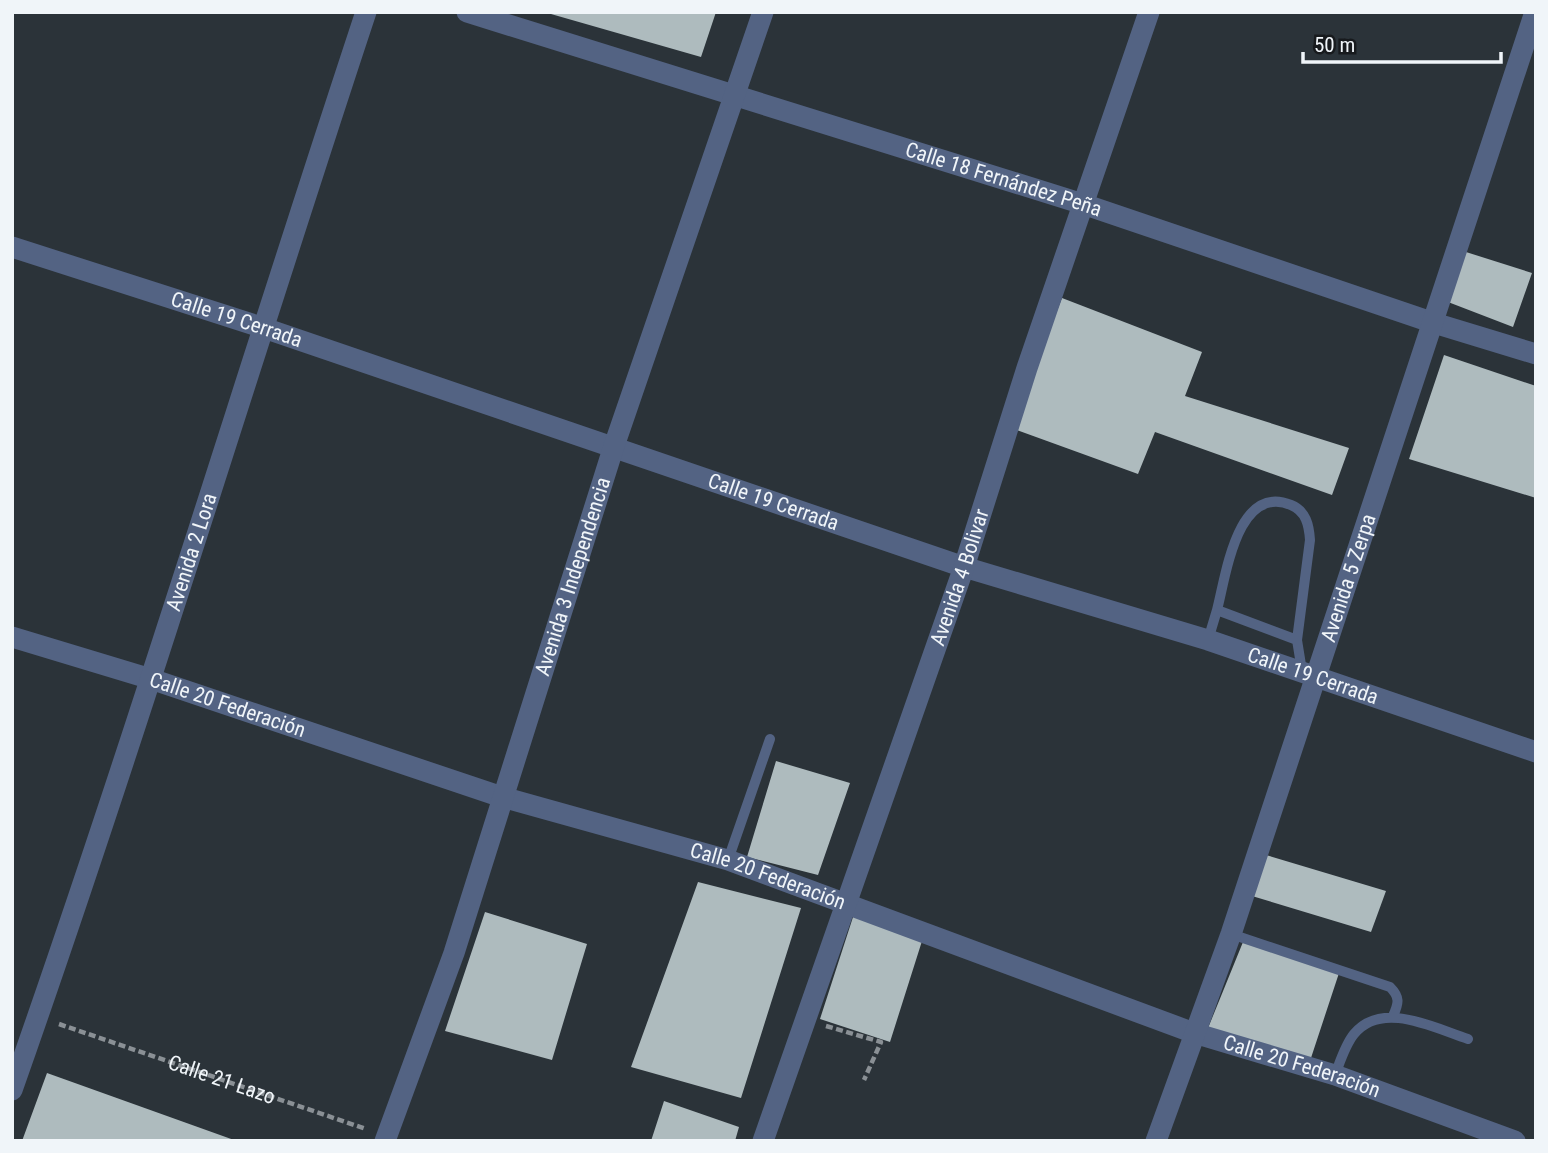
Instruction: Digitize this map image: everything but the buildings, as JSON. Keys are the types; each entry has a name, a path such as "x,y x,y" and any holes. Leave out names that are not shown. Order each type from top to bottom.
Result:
{"street":[{"name":"Avenida 2 Lora","path":"12,1090 151,679 261,327 366,12"},
{"name":"Calle 18 Fernández Peña","path":"467,12 1083,204 1434,323 1536,354"},
{"name":"Avenida 3 Independencia","path":"392,1139 454,953 613,449 763,12"},
{"name":"Avenida 4 Bolivar","path":"763,1141 964,567 1149,12"},
{"name":"Avenida 5 Zerpa","path":"1156,1141 1231,934 1309,674 1434,323 1535,12"},
{"name":"Calle 19 Cerrada","path":"12,247 261,327 964,567 1208,640 1536,752"},
{"name":"Calle 20 Federación","path":"12,637 151,679 502,797 728,860 848,902 1194,1033 1335,1075 1515,1141"}],"lane":[{"path":"1208,640 1237,535 1245,518 1258,506 1277,501 1290,505 1300,510 1309,524 1310,540 1297,640 1309,674"},
{"path":"1217,610 1297,640"},
{"path":"728,860 770,738"},
{"path":"1231,934 1390,987 1397,994 1399,1003 1393,1016"},
{"path":"1335,1075 1352,1036 1362,1026 1393,1016 1468,1039"}],"path":[{"name":"Calle 21 Lazo","path":"38,1017 392,1139"},
{"path":"805,1019 881,1042 864,1080"}]}
